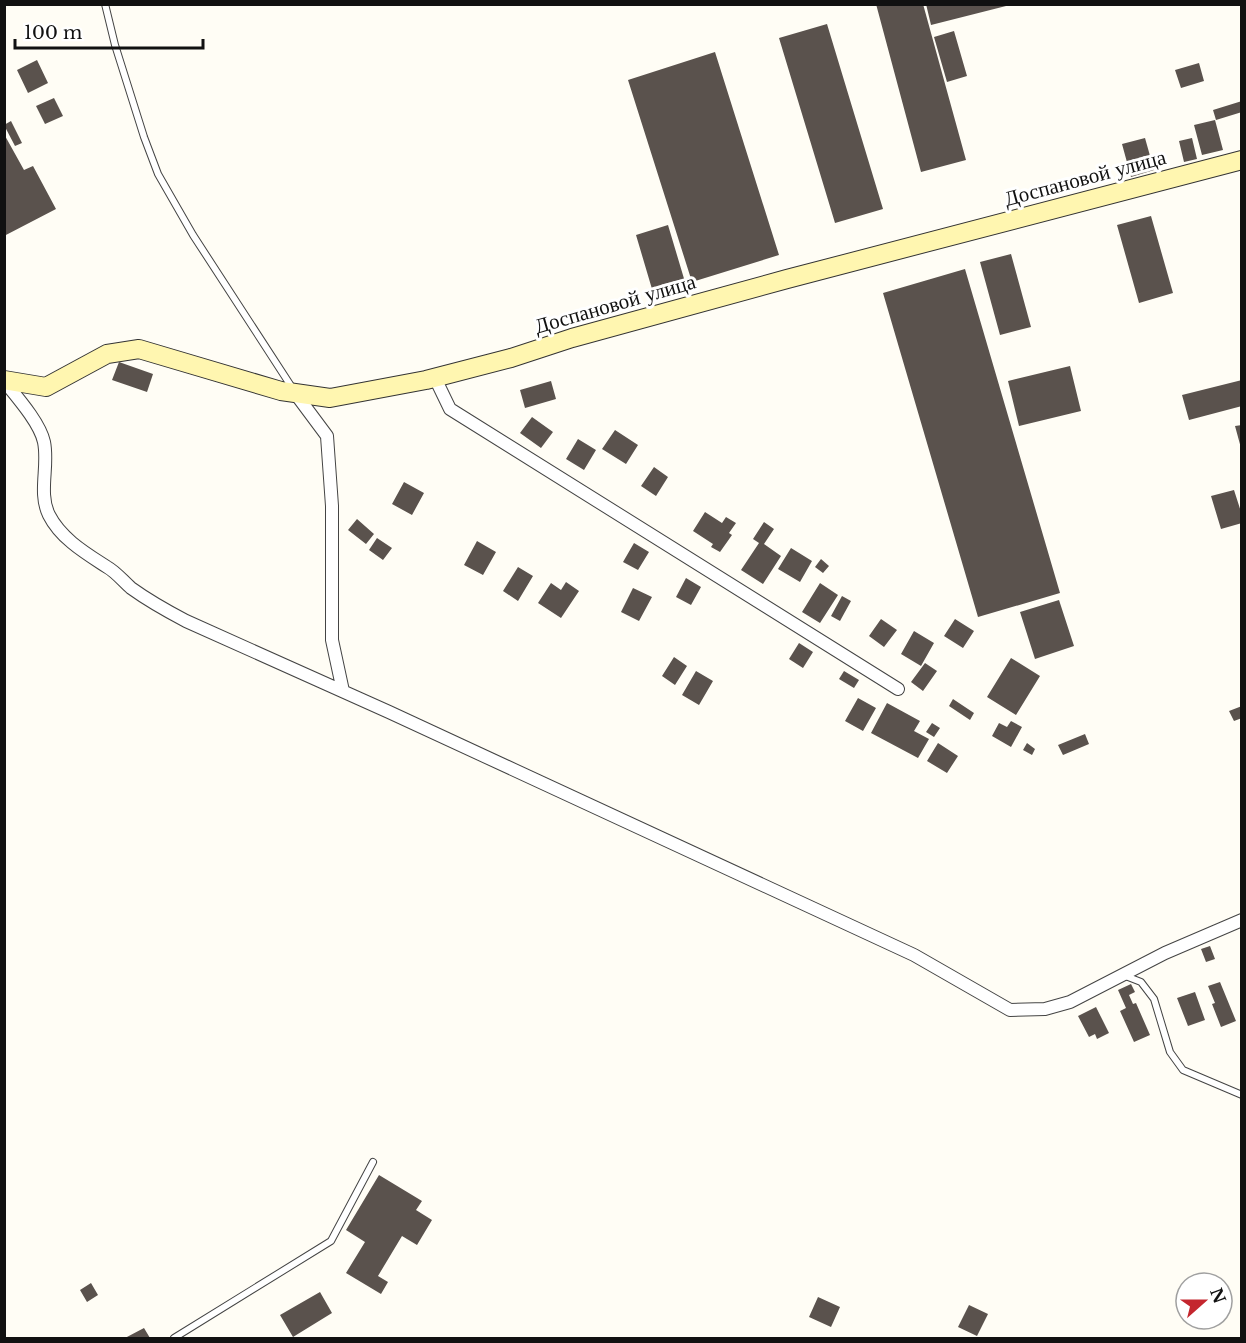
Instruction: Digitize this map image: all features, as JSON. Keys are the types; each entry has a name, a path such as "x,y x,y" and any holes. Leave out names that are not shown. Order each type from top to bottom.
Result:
{"street":[{"name":"Доспановой улица","path":"4,381 46,387 107,354 139,349 281,391 330,398 435,378 787,279 1242,160"},
{"path":"435,378 450,410 898,689"},
{"path":"4,381 36,425 44,442 45,503 49,515 60,530 75,544 93,559 109,567 154,604 186,621 343,691 914,956 1010,1010 1045,1009 1070,1002 1165,953 1242,920"},
{"path":"295,393 327,436 332,506 332,640 343,691"}],"lane":[{"path":"105,4 118,55 158,174 193,236 295,393"},
{"path":"1123,975 1141,982 1154,999 1170,1052 1183,1070 1242,1095"},
{"path":"174,1338 331,1241 373,1162"}],"building":[{"path":"876,4 923,4 966,160 921,172"},
{"path":"926,4 1010,4 1010,5 931,25"},
{"path":"827,24 883,209 835,223 779,38"},
{"path":"954,31 967,76 947,82 934,37"},
{"path":"715,52 779,255 692,282 628,80"},
{"path":"37,60 48,83 28,93 17,70"},
{"path":"1199,63 1204,81 1181,88 1175,70"},
{"path":"54,98 63,116 45,124 36,106"},
{"path":"1242,101 1242,112 1216,120 1213,110"},
{"path":"1215,120 1223,150 1202,155 1194,125"},
{"path":"11,121 22,143 15,146 4,125"},
{"path":"4,134 24,170 33,166 56,209 4,236"},
{"path":"1145,138 1154,170 1131,177 1122,144"},
{"path":"1192,138 1197,159 1184,162 1179,141"},
{"path":"1151,216 1173,293 1139,303 1117,225"},
{"path":"668,225 688,292 676,295 673,283 652,289 636,235"},
{"path":"1011,254 1031,327 1000,335 980,262"},
{"path":"965,269 1060,593 978,617 883,293"},
{"path":"119,362 153,374 147,392 112,380"},
{"path":"1070,366 1081,411 1019,426 1008,381"},
{"path":"1242,380 1242,406 1189,420 1182,395"},
{"path":"551,381 556,399 525,408 520,390"},
{"path":"532,417 553,432 541,448 520,433"},
{"path":"1242,425 1242,448 1241,448 1235,426"},
{"path":"615,430 638,445 626,464 602,449"},
{"path":"578,439 596,450 584,470 566,459"},
{"path":"654,467 668,477 656,496 641,486"},
{"path":"404,482 424,493 412,515 392,504"},
{"path":"1234,490 1242,515 1242,523 1221,529 1211,496"},
{"path":"705,512 722,523 726,517 736,523 729,533 732,535 720,552 711,547 713,544 693,531"},
{"path":"357,519 374,534 366,544 348,530"},
{"path":"764,522 774,529 764,544 781,556 763,584 741,570 759,543 753,539"},
{"path":"377,538 392,548 383,560 369,550"},
{"path":"477,541 496,552 483,575 464,565"},
{"path":"634,543 649,552 638,570 623,562"},
{"path":"791,548 812,561 800,582 778,569"},
{"path":"821,559 829,566 823,573 815,567"},
{"path":"518,567 533,576 518,601 503,591"},
{"path":"686,578 701,587 691,605 676,597"},
{"path":"566,582 579,591 561,618 538,603 551,583 561,590"},
{"path":"820,583 838,595 820,623 802,612"},
{"path":"633,588 652,597 639,621 621,612"},
{"path":"842,596 851,601 840,621 831,616"},
{"path":"1059,600 1074,646 1035,659 1020,612"},
{"path":"881,619 897,630 884,647 869,636"},
{"path":"955,619 974,631 963,648 944,636"},
{"path":"914,631 934,643 921,666 901,654"},
{"path":"799,643 813,652 803,668 789,659"},
{"path":"674,657 687,666 675,685 662,676"},
{"path":"1011,658 1040,676 1016,715 987,697"},
{"path":"925,663 937,671 923,691 911,682"},
{"path":"696,671 713,681 699,705 682,695"},
{"path":"844,671 859,680 854,688 839,679"},
{"path":"858,698 876,708 863,731 845,721"},
{"path":"953,699 974,713 970,720 949,706"},
{"path":"887,703 920,721 914,731 929,739 918,758 871,733"},
{"path":"1242,706 1242,718 1234,721 1229,711"},
{"path":"1011,721 1022,727 1011,747 992,736 999,723 1007,727"},
{"path":"932,723 940,728 934,737 926,732"},
{"path":"1085,734 1089,744 1063,755 1058,745"},
{"path":"938,743 958,756 947,773 927,761"},
{"path":"1027,743 1035,749 1032,755 1023,750"},
{"path":"1210,946 1215,959 1206,962 1201,949"},
{"path":"1220,982 1236,1021 1221,1027 1208,986"},
{"path":"1131,984 1135,992 1129,995 1133,1004 1136,1003 1150,1035 1134,1042 1120,1011 1126,1008 1118,990"},
{"path":"1195,992 1205,1020 1188,1026 1177,998"},
{"path":"1096,1007 1109,1033 1097,1039 1095,1034 1089,1037 1078,1016"},
{"path":"379,1175 422,1201 416,1210 432,1220 417,1245 402,1236 378,1276 388,1282 381,1294 346,1273 365,1242 346,1230"},
{"path":"91,1283 98,1295 87,1302 80,1290"},
{"path":"320,1292 332,1313 293,1337 280,1315"},
{"path":"818,1297 840,1307 831,1327 809,1317"},
{"path":"969,1305 988,1314 977,1336 958,1327"},
{"path":"144,1328 150,1338 125,1338"}]}
